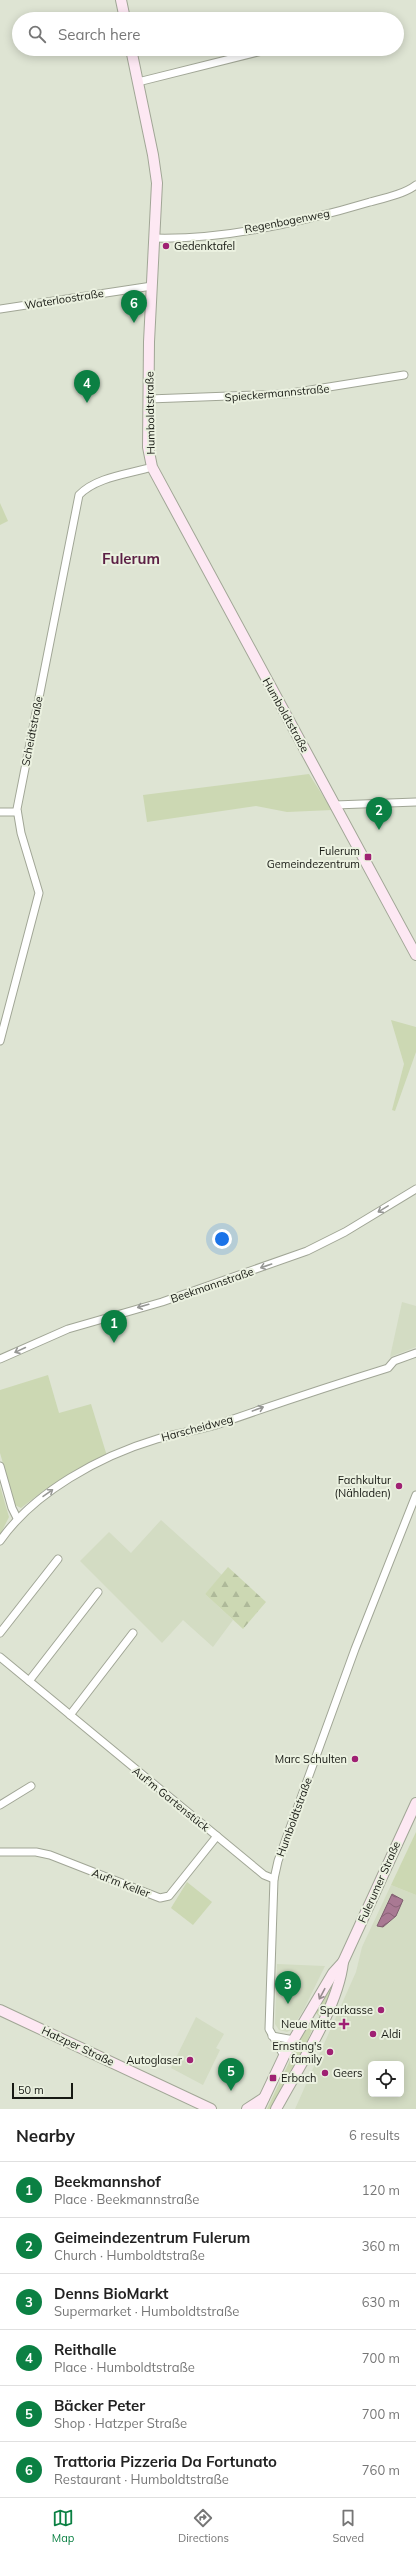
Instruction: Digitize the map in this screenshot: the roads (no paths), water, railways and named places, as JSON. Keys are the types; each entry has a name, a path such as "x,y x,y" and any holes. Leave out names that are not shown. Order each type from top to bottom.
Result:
{"street":[{"path":"121,0 124,12"},
{"name":"Humboldtstraße","path":"133,56 157,181 152,286 148,447 152,467 416,955"},
{"path":"138,82 242,56"},
{"name":"Regenbogenweg","path":"154,238 217,234 292,222 354,207 416,185"},
{"name":"Waterloostraße","path":"0,309 152,286"},
{"name":"Spieckermannstraße","path":"149,399 285,394 404,375"},
{"name":"Scheidtstraße","path":"0,1041 39,893 21,833 17,812 80,495 86,488 99,482 152,467"},
{"path":"335,805 416,802"},
{"path":"0,812 17,812"},
{"name":"Beekmannstraße","path":"0,1359 68,1329 162,1302 307,1251 345,1232 416,1189"},
{"name":"Harscheidweg","path":"0,1541 18,1518 52,1490 97,1464 129,1448 158,1438 214,1425 272,1404 388,1368 394,1361 416,1353"},
{"path":"0,1466 12,1508 18,1518"},
{"name":"Humboldtstraße","path":"284,2056 269,2029 274,1880 278,1860 355,1649 416,1495"},
{"path":"0,1633 58,1559"},
{"path":"29,1681 98,1592"},
{"path":"70,1715 134,1633"},
{"name":"Auf'm Gartenstück","path":"0,1657 264,1875 274,1880"},
{"path":"0,1806 31,1786"},
{"name":"Fulerumer Straße","path":"259,2109 284,2056 333,1973 343,1962 416,1803"},
{"name":"Auf'm Keller","path":"0,1852 36,1852 50,1855 160,1898 169,1896 217,1836"},
{"name":"Fulerumer Straße","path":"276,2109 322,2022 341,1982 343,1962"},
{"name":"Hatzper Straße","path":"0,2010 155,2081 200,2107 211,2109"},
{"path":"310,2014 322,2022"},
{"path":"272,2036 294,2040"},
{"path":"247,2109 264,2098"}],"water":[{"path":"392,1894 403,1900 396,1916 383,1927 377,1926"}],"place":[{"name":"Gedenktafel","path":"166,246"},
{"name":"Trattoria Pizzeria Da Fortunato","path":"134,323"},
{"name":"Reithalle","path":"87,403"},
{"name":"Geimeindezentrum Fulerum","path":"379,830"},
{"name":"Fulerum Gemeindezentrum","path":"368,857"},
{"name":"Beekmannshof","path":"114,1343"},
{"name":"Fachkultur (Nähladen)","path":"399,1486"},
{"name":"Marc Schulten","path":"355,1759"},
{"name":"Denns BioMarkt","path":"288,2004"},
{"name":"Sparkasse","path":"381,2010"},
{"name":"Neue Mitte","path":"344,2024"},
{"name":"Aldi","path":"373,2034"},
{"name":"Ernsting's family","path":"330,2052"},
{"name":"Autoglaser","path":"190,2060"},
{"name":"Geers","path":"325,2073"},
{"name":"Erbach","path":"273,2078"},
{"name":"Bäcker Peter","path":"231,2091"}],"district":[{"name":"Fulerum","path":"131,558"}]}
